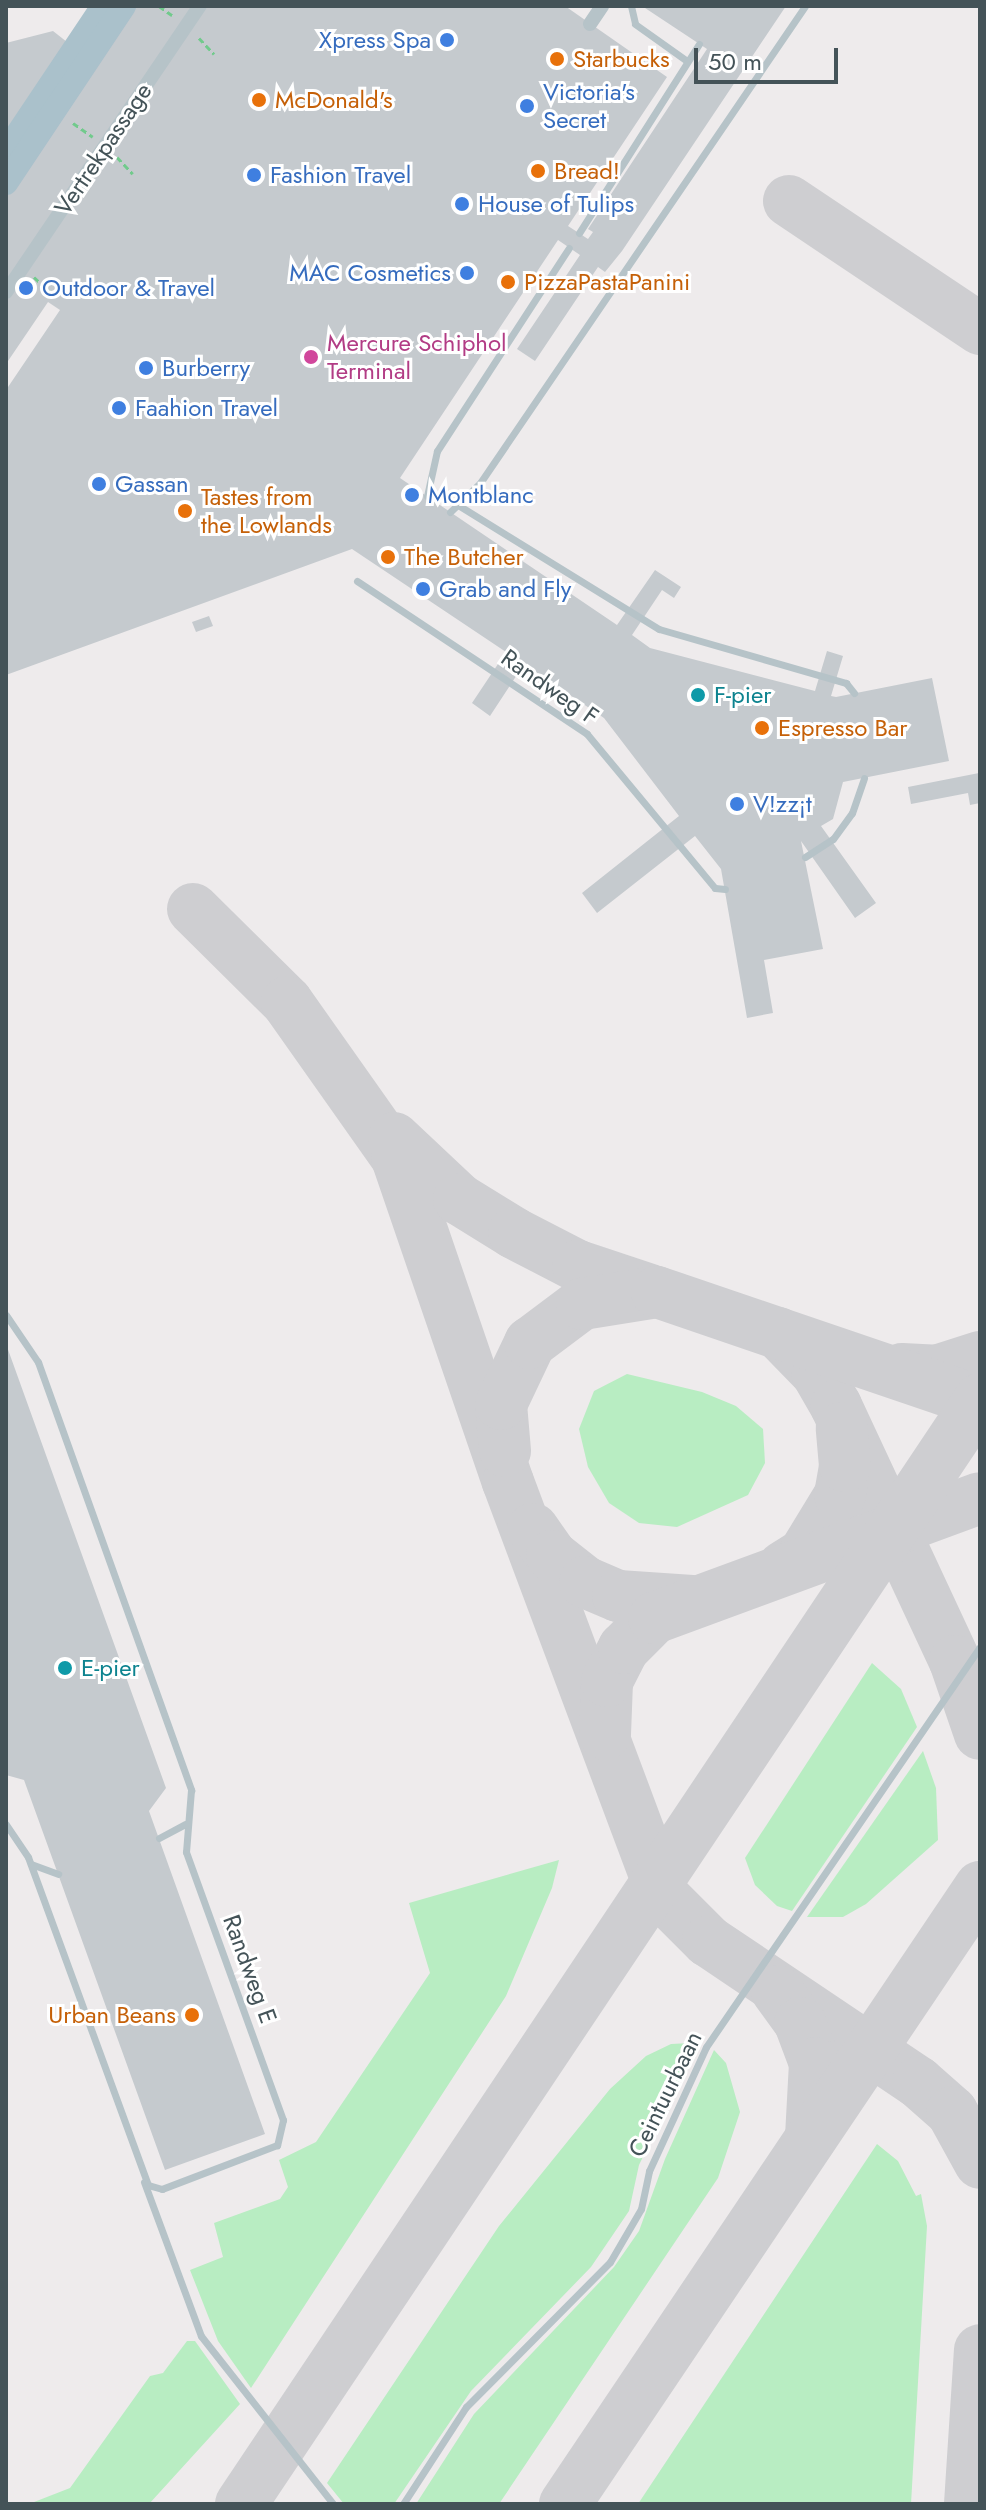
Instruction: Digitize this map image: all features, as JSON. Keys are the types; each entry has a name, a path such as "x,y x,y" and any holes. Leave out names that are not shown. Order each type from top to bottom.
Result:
{"main road":[{"path":"6,151 103,6"},
{"path":"6,183 124,6"}],"street":[{"name":"Vertrekpassage","path":"6,292 200,6"},
{"path":"590,24 602,6"}],"lane":[{"path":"631,6 635,24 687,61"},
{"path":"450,512 480,483 805,6"},
{"path":"579,233 699,44"},
{"path":"427,496 437,451 569,248"},
{"path":"458,505 659,629 846,683 854,693"},
{"name":"Randweg F","path":"357,581 587,734 715,888 725,889"},
{"path":"805,857 833,839 852,813 864,778"},
{"name":"Randweg E","path":"6,1315 38,1362 191,1790 193,1805 185,1824 186,1852 283,2133 267,2152 162,2189 143,2179"},
{"name":"Ceintuurbaan","path":"403,2504 466,2407 610,2262 641,2209 649,2171 706,2047 980,1647"},
{"path":"6,1824 31,1863 201,2336 333,2504"},
{"path":"159,1838 185,1824"},
{"path":"31,1863 58,1874"}],"path":[{"path":"55,110 106,145 133,174"}],"green space":[{"path":"627,1374 702,1392 736,1406 763,1429 765,1463 748,1495 677,1527 639,1523 609,1503 588,1467 579,1429 594,1391"},
{"path":"872,1663 901,1689 917,1727 792,1911 777,1906 755,1885 745,1858"},
{"path":"923,1751 936,1788 938,1840 866,1904 843,1917 807,1917"},
{"path":"559,1860 552,1888 506,1996 251,2388 218,2341 190,2270 223,2257 214,2223 280,2199 288,2187 279,2160 316,2142 430,1973 409,1903"},
{"path":"671,2044 697,2045 639,2165 629,2211 591,2267 471,2391 394,2504 344,2504 327,2483 499,2226 610,2089 646,2056"},
{"path":"714,2050 726,2063 740,2112 718,2178 499,2504 416,2504 474,2414 614,2267 639,2231 665,2159"},
{"path":"877,2144 898,2161 916,2196 921,2194 927,2226 911,2504 638,2504"},
{"path":"187,2341 195,2341 240,2404 149,2504 29,2504 70,2488 150,2376 163,2373"}],"building":[{"path":"91,6 565,6 667,77 568,226 588,239 593,232 588,229 707,49 642,6 786,6 622,251 605,272 598,267 535,361 517,349 580,255 558,240 400,478 617,625 655,570 681,587 674,598 662,590 632,635 650,648 815,691 827,651 843,656 831,696 836,697 932,678 949,761 843,782 833,819 821,826 876,903 855,918 801,841 823,949 764,960 773,1013 747,1018 721,869 695,836 597,913 582,893 679,816 604,718 524,664 490,716 472,703 506,652 352,549 6,675 6,390 60,310 48,302 6,364 6,43 53,31 67,42"},
{"path":"209,616 213,626 196,632 192,622"},
{"path":"979,773 980,803 970,805 968,793 911,804 908,787"},
{"name":"E-pier","path":"6,1344 166,1788 149,1811 265,2134 165,2170 24,1780 6,1775"}],"taxiway":[{"path":"789,201 980,329"},
{"path":"193,909 287,1002 397,1158 508,1482 663,1896 708,1941 918,2082 952,2112 980,2163"},
{"path":"394,1138 459,1199 514,1233 578,1266 650,1290"},
{"path":"505,1451 501,1404 530,1343 582,1304 657,1292 980,1402"},
{"path":"778,1333 817,1373 836,1406 955,1661 980,1734"},
{"path":"902,1369 936,1371 980,1357"},
{"path":"241,2504 980,1399"},
{"path":"783,1567 804,1554 840,1495 845,1466 842,1428"},
{"path":"605,1734 607,1681 624,1648 654,1618 980,1498"},
{"path":"533,1529 552,1556 585,1582 618,1596 692,1601"},
{"path":"565,2504 980,1887"},
{"path":"777,1991 800,2023 815,2063 811,2138"},
{"path":"970,2504 980,2350"}],"place":[{"name":"Xpress Spa","path":"447,40"},
{"name":"Starbucks","path":"557,59"},
{"name":"McDonald's","path":"259,100"},
{"name":"Victoria's Secret","path":"527,106"},
{"name":"Bread!","path":"538,171"},
{"name":"Fashion Travel","path":"254,175"},
{"name":"House of Tulips","path":"462,204"},
{"name":"MAC Cosmetics","path":"467,273"},
{"name":"PizzaPastaPanini","path":"508,282"},
{"name":"Outdoor & Travel","path":"26,288"},
{"name":"Mercure Schiphol Terminal","path":"311,357"},
{"name":"Burberry","path":"146,368"},
{"name":"Faahion Travel","path":"119,408"},
{"name":"Gassan","path":"99,484"},
{"name":"Montblanc","path":"412,495"},
{"name":"Tastes from the Lowlands","path":"185,511"},
{"name":"The Butcher","path":"388,557"},
{"name":"Grab and Fly","path":"423,589"},
{"name":"F-pier","path":"698,695"},
{"name":"Espresso Bar","path":"762,728"},
{"name":"V!zz¡t","path":"737,804"},
{"name":"E-pier","path":"65,1668"},
{"name":"Urban Beans","path":"192,2015"}]}
